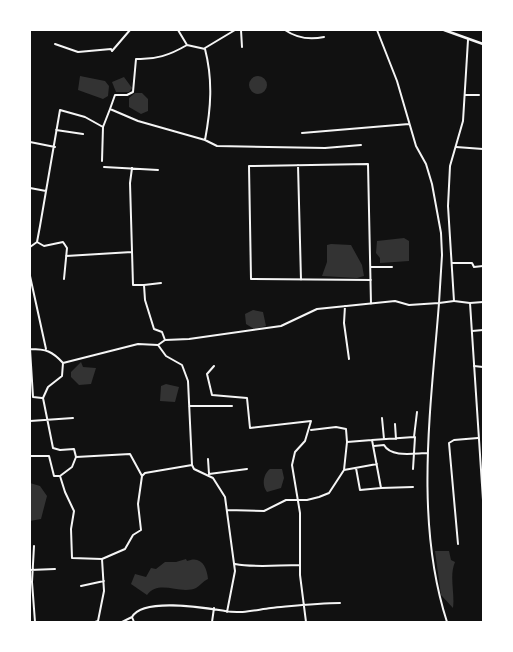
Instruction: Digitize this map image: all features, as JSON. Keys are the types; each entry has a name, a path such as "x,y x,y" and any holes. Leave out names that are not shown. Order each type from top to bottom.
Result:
{"main road":[{"path":"444,30 483,44"}],"street":[{"path":"55,44 78,52 111,49 112,51 130,30"},
{"path":"178,30 187,45"},
{"path":"102,161 103,127 115,95 127,95 133,92 136,59 150,60 174,53 187,45 205,49 235,30"},
{"path":"241,30 242,47"},
{"path":"286,30 310,40 324,37"},
{"path":"377,30 397,81 409,124 432,184 441,233 442,267 428,453 431,543 447,622"},
{"path":"454,301 448,206 450,166 463,121 468,39"},
{"path":"205,49 210,69 212,93 205,140"},
{"path":"465,95 479,95"},
{"path":"110,108 138,121 205,140 217,146 325,148 361,145"},
{"path":"30,247 37,242 60,110 85,117 103,127"},
{"path":"302,133 409,124"},
{"path":"56,130 83,134"},
{"path":"30,142 55,147"},
{"path":"456,147 483,149"},
{"path":"371,280 251,280 250,166 368,164 371,267 371,280 371,304"},
{"path":"298,166 301,280"},
{"path":"104,167 158,170"},
{"path":"132,168 130,183 133,285 161,282"},
{"path":"30,188 46,191"},
{"path":"37,242 44,246 63,242 67,248 64,279"},
{"path":"66,256 132,252"},
{"path":"452,263 472,263 474,267 483,266"},
{"path":"371,267 392,267"},
{"path":"30,276 46,349"},
{"path":"144,284 145,300 154,329 162,332 165,340"},
{"path":"158,346 165,340 189,339 281,326 316,309 396,301 410,305 454,301 483,302"},
{"path":"470,303 483,500"},
{"path":"345,306 344,323 348,359"},
{"path":"472,331 483,330"},
{"path":"63,363 138,344 158,346 166,356 182,365 186,372 192,465 194,469 209,474 247,470"},
{"path":"30,456 49,456 54,476 60,476 72,467 76,456 74,448 60,450 53,448 49,420 43,398 48,387 62,376 63,363 54,353 46,349 30,349 33,397 43,398"},
{"path":"214,366 207,374 212,394 247,398 250,428 312,421 310,430 293,459 300,513 300,566 306,622"},
{"path":"474,366 483,367"},
{"path":"189,406 232,406"},
{"path":"413,469 418,412"},
{"path":"30,421 73,418"},
{"path":"382,418 384,439"},
{"path":"395,424 396,439"},
{"path":"226,510 264,510 286,500 307,500 329,493 344,470 347,442 344,427 310,430"},
{"path":"347,442 411,438 415,435"},
{"path":"458,544 449,443 454,440 483,438"},
{"path":"372,440 380,488"},
{"path":"374,446 384,445 388,450 398,453 428,453"},
{"path":"60,476 74,510 71,529 72,558 102,559 125,550 133,535 141,530 138,504 142,476 130,454 76,456"},
{"path":"208,459 209,474 225,497 230,544 235,564 227,612"},
{"path":"344,470 377,464"},
{"path":"142,476 145,473 192,465"},
{"path":"356,468 360,490 413,487"},
{"path":"34,546 32,570 36,622"},
{"path":"102,559 104,581 97,622 104,622"},
{"path":"235,564 253,564 262,568 300,566"},
{"path":"32,570 56,569"},
{"path":"81,586 104,581"},
{"path":"122,622 132,618 142,610 168,606 214,608 227,612 340,603"},
{"path":"212,622 214,608"},
{"path":"132,618 134,622"}],"shaded area":[{"path":"80,76 105,81 109,86 108,96 103,99 78,90"},
{"path":"258,76 264,79 267,85 264,91 258,94 252,91 249,85 252,79"},
{"path":"124,77 132,88 129,92 116,92 112,82"},
{"path":"135,93 142,93 148,99 148,111 141,114 129,107 129,98"},
{"path":"404,238 409,241 409,261 380,263 380,258 376,253 377,241"},
{"path":"327,245 351,245 362,265 364,276 357,278 322,276 327,262"},
{"path":"253,310 263,312 266,326 254,329 246,324 245,314"},
{"path":"81,362 83,367 96,368 91,384 79,385 71,377 71,372"},
{"path":"166,384 179,387 175,402 160,401 161,386"},
{"path":"270,469 282,469 284,478 281,488 267,492 264,486 264,479"},
{"path":"30,483 40,486 47,496 41,519 30,521"},
{"path":"435,551 449,551 451,560 455,562 452,573 453,608 441,595"},
{"path":"186,559 187,561 200,561 205,566 208,579 196,588 183,590 157,588 147,595 131,584 135,574 146,577 151,568 156,569 165,562 176,562"}]}
